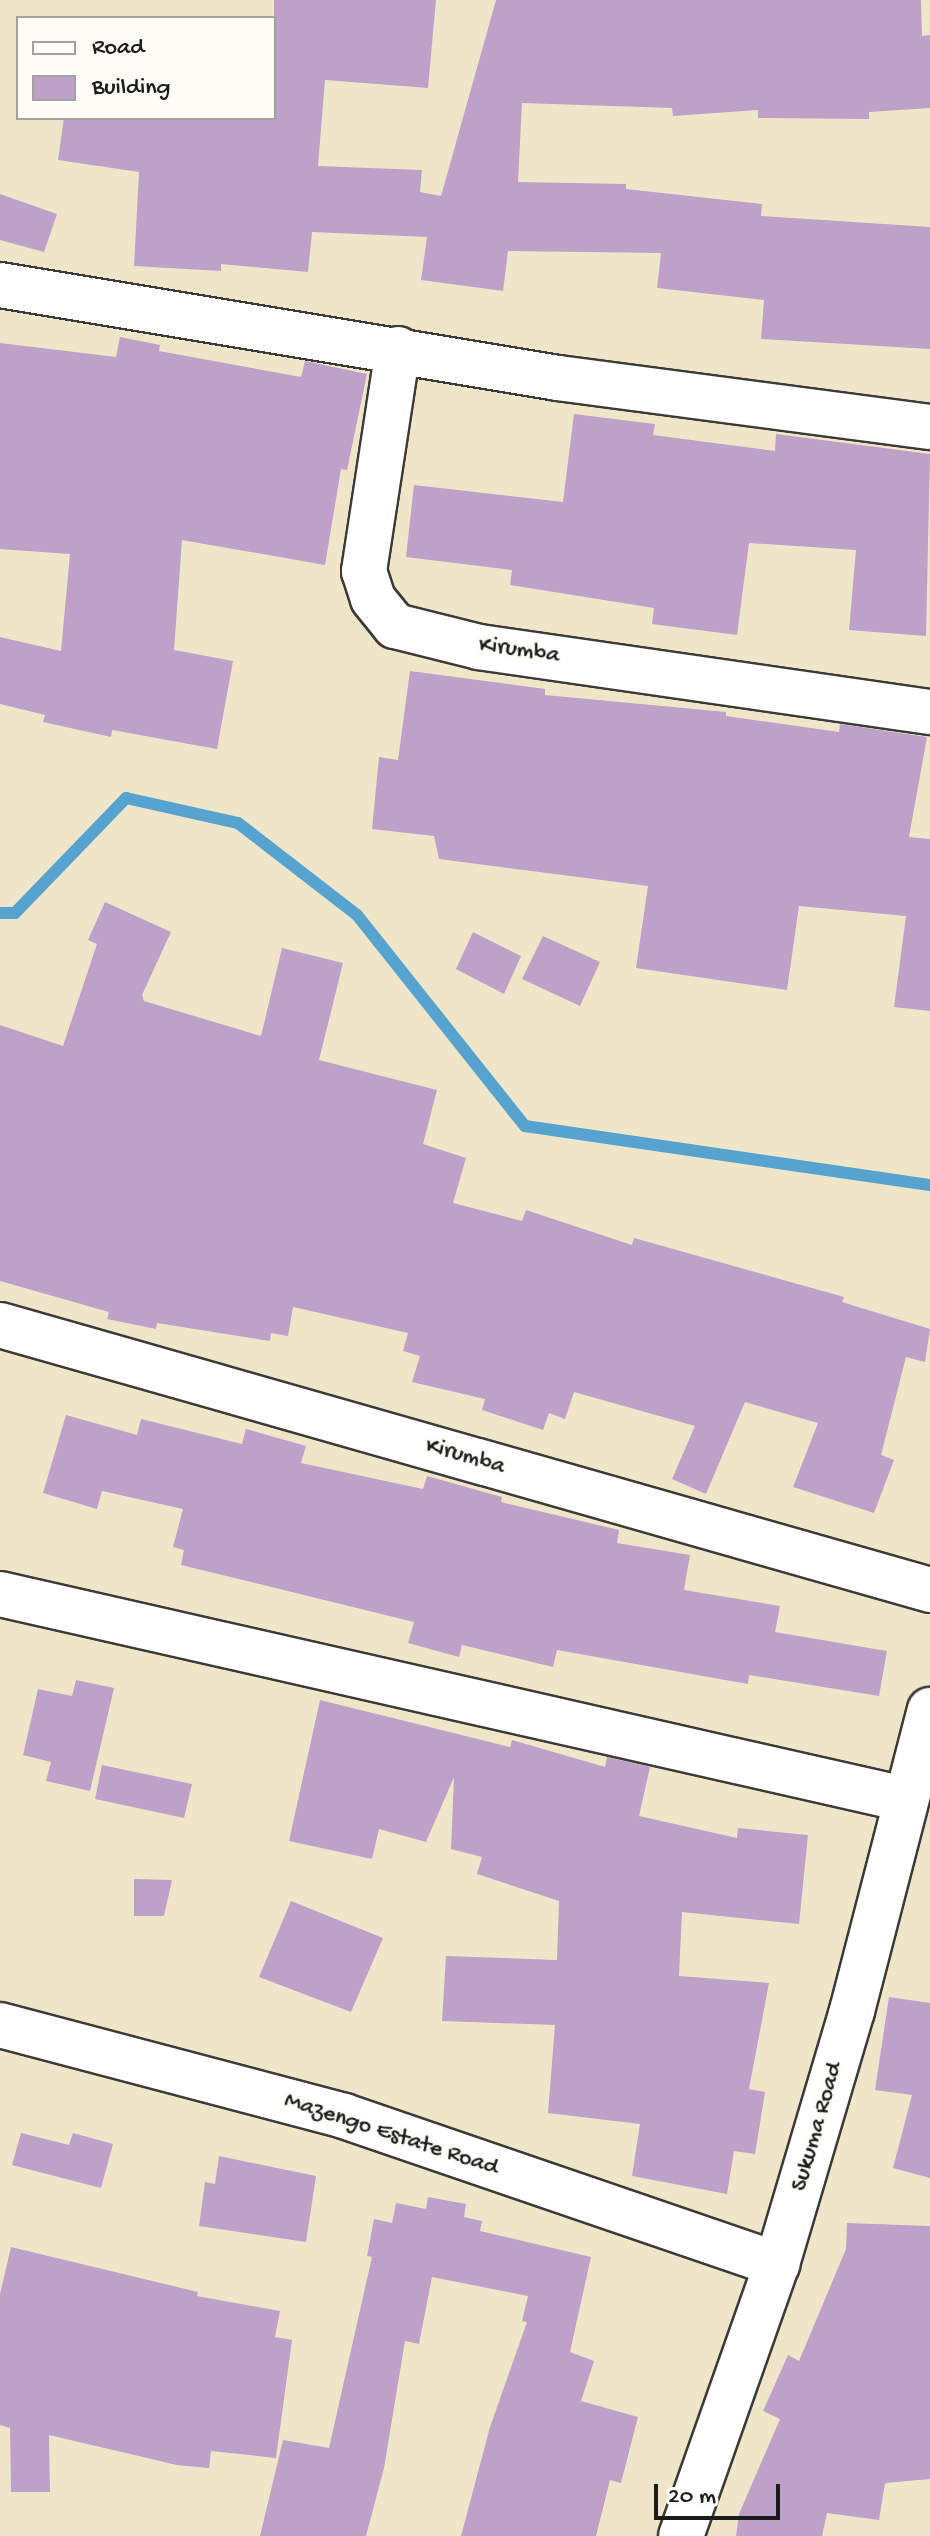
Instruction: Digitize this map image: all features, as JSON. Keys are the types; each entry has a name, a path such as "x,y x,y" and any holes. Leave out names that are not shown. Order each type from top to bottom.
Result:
{"street":[{"path":"0,285 558,378 930,427"},
{"name":"Kirumba","path":"398,349 364,571 373,599 395,626 479,647 930,712"},
{"name":"Kirumba","path":"0,1325 930,1590"},
{"path":"0,1594 904,1799"},
{"name":"Sukuma Road","path":"681,2536 777,2264 852,2011 904,1799 930,1710"},
{"name":"Mazengo Estate Road","path":"0,2025 344,2116 777,2264"}],"building":[{"path":"274,0 436,0 428,88 325,80 318,166 422,170 420,192 441,196 496,0 921,0 922,36 930,35 930,108 869,112 869,119 758,118 758,110 673,116 672,108 522,103 518,182 626,184 626,189 762,204 761,216 930,227 930,349 761,339 764,300 657,288 661,253 508,251 503,291 421,280 427,237 312,232 308,272 221,264 221,271 134,266 139,172 58,160 64,120 276,120"},
{"path":"0,194 57,214 44,252 0,240"},
{"path":"120,337 160,345 159,351 301,377 305,361 367,374 347,470 341,469 325,565 182,540 174,650 233,661 217,749 112,730 111,737 43,722 45,715 0,704 0,637 61,651 70,554 0,549 0,343 116,357"},
{"path":"574,414 655,424 653,435 775,451 776,434 930,454 926,636 849,630 856,550 749,543 737,635 652,624 654,608 510,585 512,570 406,557 414,485 563,502"},
{"path":"410,671 545,689 545,695 726,712 726,716 839,732 840,724 927,737 909,837 930,839 930,1011 894,1007 906,916 799,906 787,990 636,968 648,886 439,859 434,836 372,829 379,757 398,760"},
{"path":"105,902 171,932 142,995 144,1001 261,1036 282,948 343,963 319,1060 437,1090 423,1144 466,1158 453,1203 522,1221 526,1210 632,1245 634,1238 844,1297 842,1302 930,1329 925,1362 906,1357 881,1455 894,1460 874,1513 793,1487 818,1423 745,1402 706,1494 672,1479 695,1426 574,1392 565,1419 549,1413 543,1430 482,1410 485,1399 412,1382 420,1356 403,1351 408,1333 293,1307 288,1336 271,1333 270,1341 157,1323 156,1329 107,1319 109,1312 0,1281 0,1025 63,1046 97,944 88,940"},
{"path":"473,932 521,956 504,994 456,969"},
{"path":"543,936 600,962 580,1006 522,979"},
{"path":"66,1415 137,1435 141,1419 242,1444 246,1429 306,1446 301,1463 423,1489 427,1476 502,1497 501,1502 619,1530 617,1543 690,1555 684,1590 780,1606 775,1632 887,1651 879,1696 749,1675 748,1684 557,1650 553,1667 462,1645 459,1657 408,1643 414,1622 181,1565 184,1550 173,1547 183,1509 102,1491 97,1509 43,1493"},
{"path":"76,1680 114,1688 90,1791 46,1781 51,1762 23,1755 38,1689 72,1696"},
{"path":"320,1700 510,1747 512,1740 605,1767 607,1757 650,1767 639,1816 737,1838 738,1828 808,1835 799,1924 682,1912 679,1976 769,1983 749,2089 765,2092 755,2154 734,2151 727,2194 632,2176 640,2124 548,2113 555,2025 442,2021 446,1956 557,1960 559,1901 477,1874 482,1857 451,1849 454,1777 426,1842 379,1829 372,1859 289,1841"},
{"path":"102,1765 192,1784 184,1818 95,1799"},
{"path":"134,1879 172,1880 164,1916 134,1916"},
{"path":"291,1901 383,1938 351,2012 259,1977"},
{"path":"889,1997 930,2003 930,2178 893,2168 912,2095 875,2090"},
{"path":"21,2133 69,2145 73,2133 113,2144 101,2188 12,2165"},
{"path":"219,2156 316,2176 306,2242 199,2226 205,2182 215,2184"},
{"path":"428,2197 466,2204 464,2217 482,2221 480,2231 591,2257 570,2352 594,2361 581,2401 638,2417 621,2483 610,2480 596,2536 461,2536 490,2427 527,2322 522,2321 528,2296 432,2277 419,2344 405,2341 384,2468 366,2536 260,2536 283,2440 329,2448 372,2257 367,2256 374,2219 392,2223 396,2203 426,2209"},
{"path":"847,2223 930,2226 930,2479 885,2483 879,2520 827,2513 822,2536 736,2536 739,2514 780,2419 763,2411 788,2355 799,2361 846,2249"},
{"path":"11,2247 198,2292 197,2296 280,2311 275,2337 292,2340 276,2458 211,2451 209,2468 177,2465 49,2435 50,2492 11,2492 10,2428 0,2425 0,2294"}],"waterway":[{"path":"0,913 15,913 126,798 238,823 357,915 525,1126 930,1185"}]}
